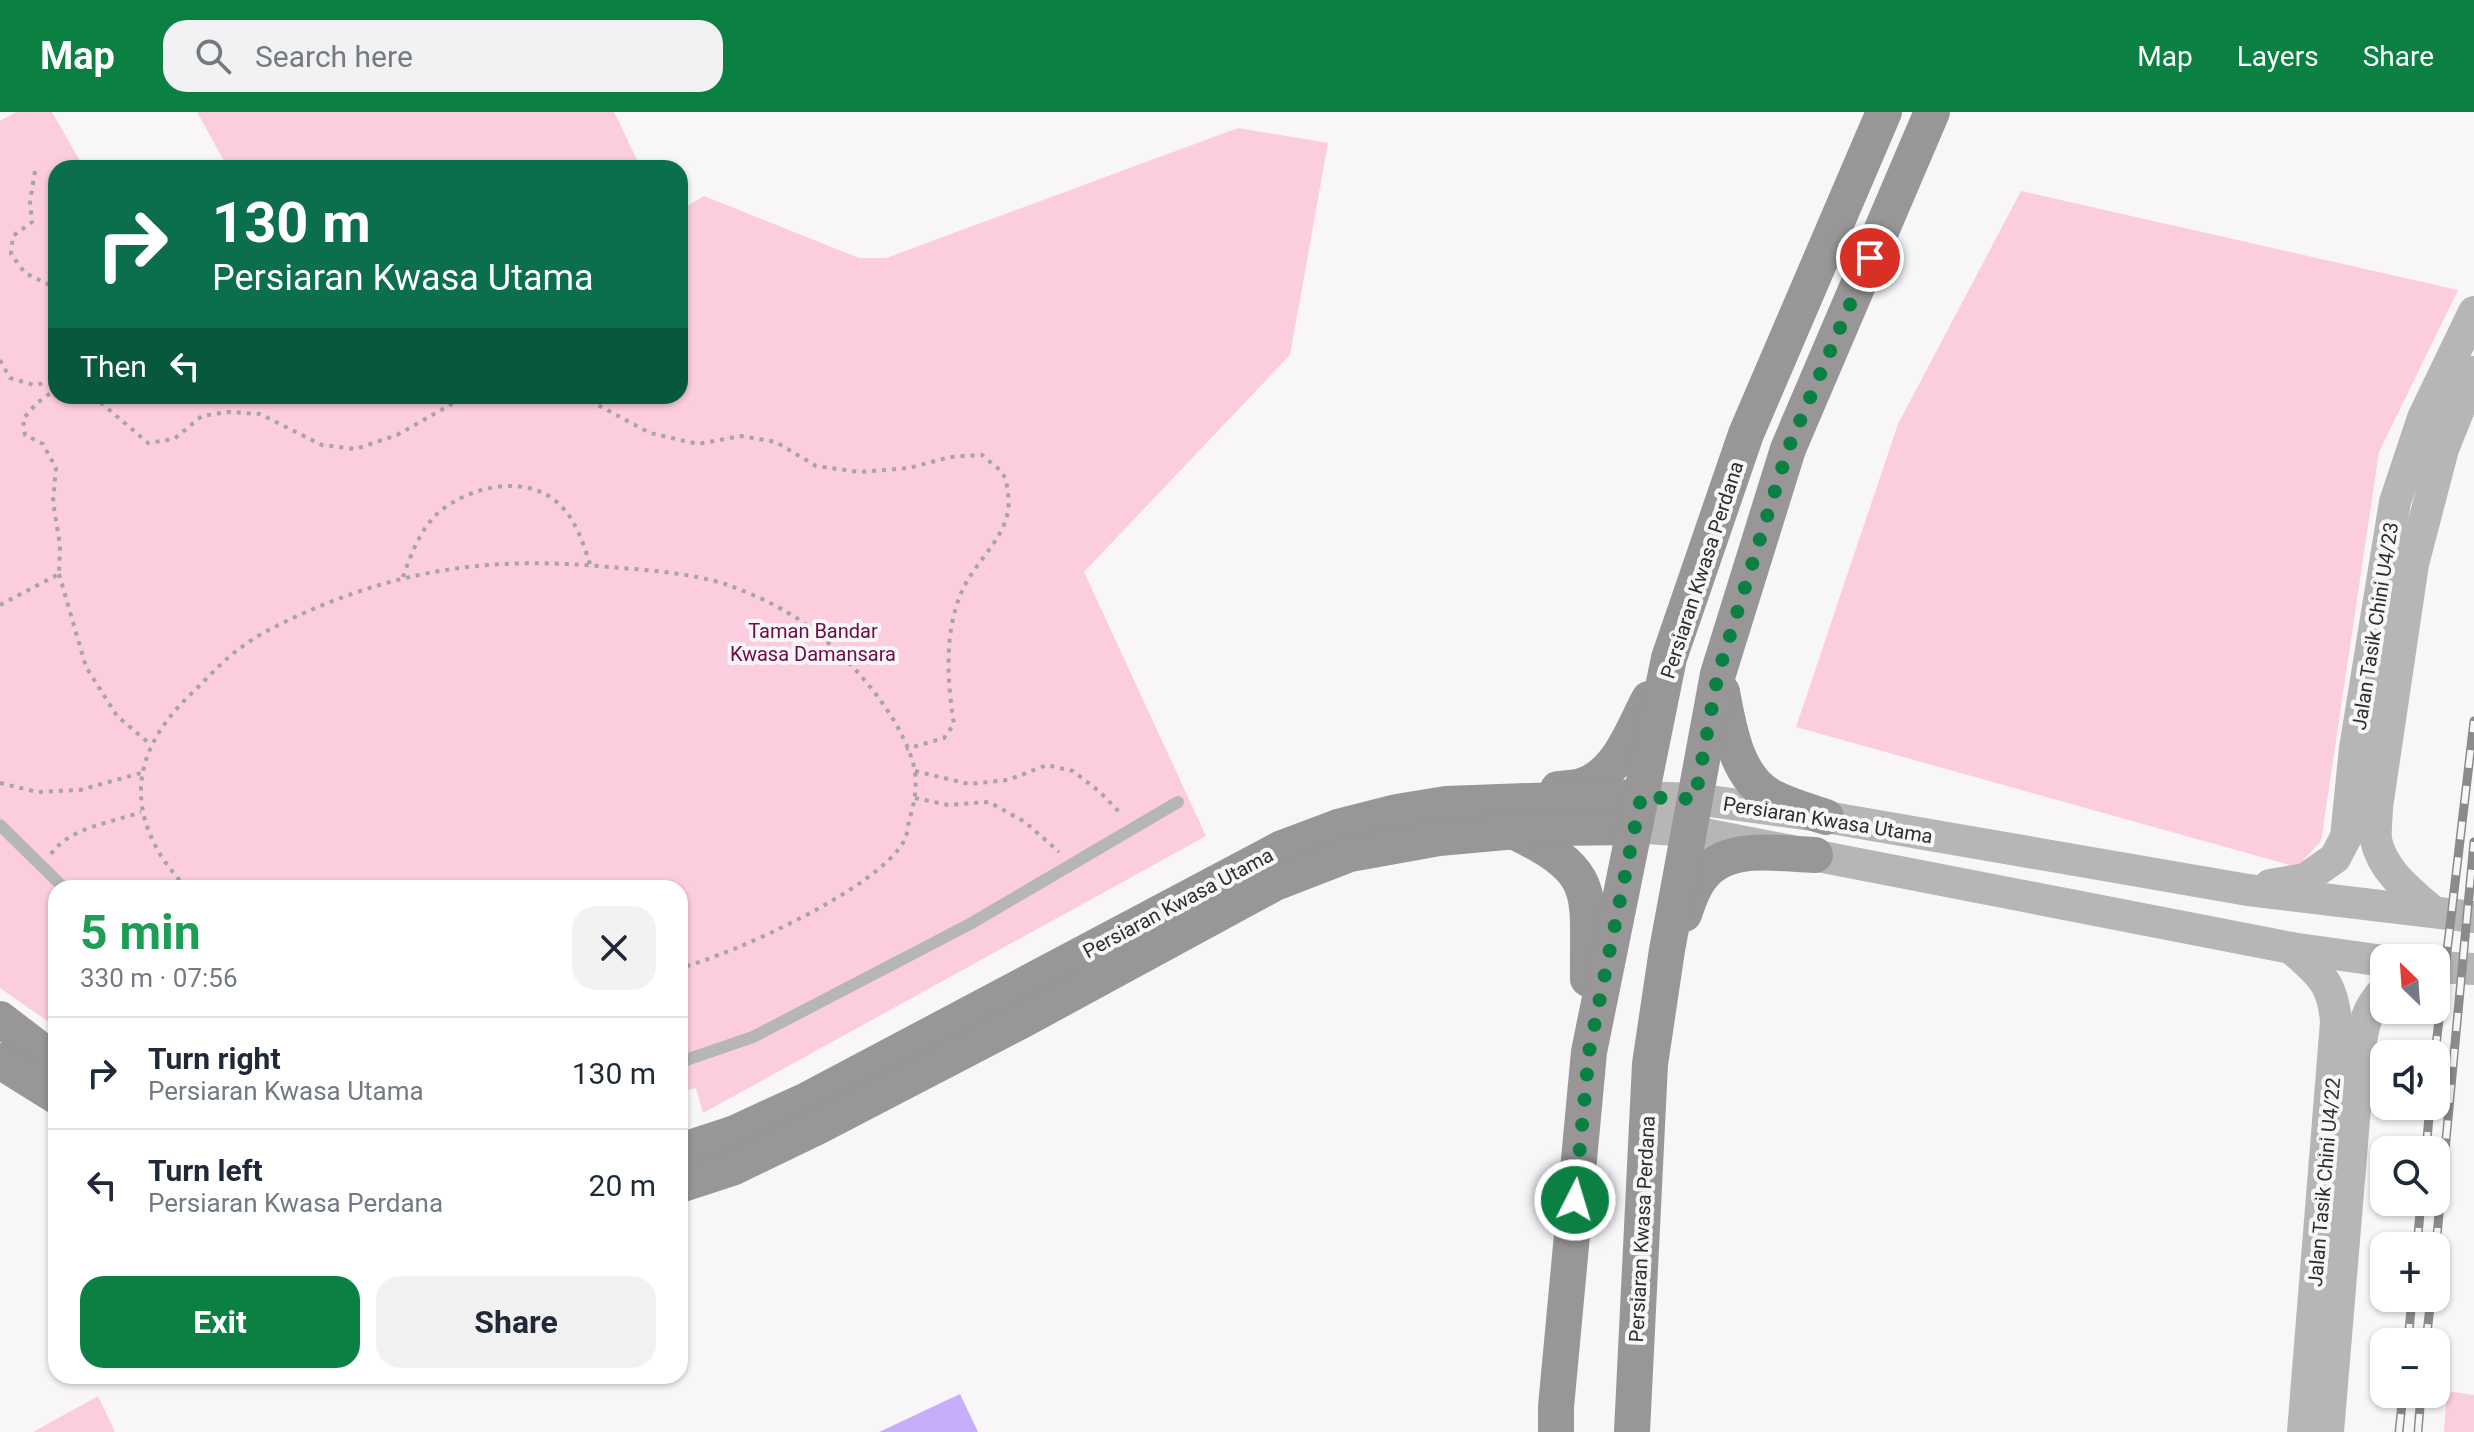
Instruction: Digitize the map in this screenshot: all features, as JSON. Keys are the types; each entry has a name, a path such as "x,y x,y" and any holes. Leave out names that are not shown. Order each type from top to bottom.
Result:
{"main road":[{"name":"Persiaran Kwasa Perdana","path":"1556,1432 1589,1052 1669,658 1746,434 1884,112"},
{"name":"Persiaran Kwasa Perdana","path":"1632,1432 1650,1064 1667,950 1718,674 1788,449 1932,112"},
{"path":"1446,804 1584,785 1603,774 1617,760 1669,658"},
{"path":"1718,674 1729,732 1742,764 1756,785 1771,797 1826,817"},
{"name":"Persiaran Kwasa Utama","path":"688,1148 735,1133 809,1099 1282,848 1338,827 1446,804 1638,812"},
{"name":"Persiaran Kwasa Utama","path":"688,1182 732,1168 817,1127 1275,883 1350,854 1439,838 1513,831 1638,812"},
{"path":"1513,831 1547,847 1580,878 1587,902 1589,1052"},
{"path":"1667,950 1700,879 1714,866 1742,853 1815,855"},
{"path":"0,1019 48,1056"},
{"path":"0,1061 48,1091"}],"street":[{"name":"Jalan Tasik Chini U4/23","path":"2248,890 2305,879 2335,858 2346,837 2355,748 2395,502 2423,418 2474,312"},
{"name":"Jalan Tasik Chini U4/23","path":"2431,910 2401,884 2387,865 2376,840 2377,807 2413,564 2443,449 2474,372"},
{"name":"Persiaran Kwasa Utama","path":"1638,812 1826,817 2248,890 2474,917"},
{"name":"Persiaran Kwasa Utama","path":"1692,815 1815,855 2291,948 2370,959"},
{"name":"Jalan Tasik Chini U4/22","path":"2291,948 2321,976 2334,998 2336,1022 2303,1432"},
{"path":"2450,968 2474,969"},
{"name":"Jalan Tasik Chini U4/22","path":"2328,1432 2360,1048 2364,1023 2370,1010"}],"lane":[{"path":"688,1059 753,1037 970,924 1178,802"},
{"path":"0,825 56,880"}],"path":[{"path":"35,171 30,202 32,222 13,236 11,254 25,273 48,284"},
{"path":"0,360 10,378 34,385 48,382"},
{"path":"48,395 23,419 25,435 43,444 56,468 53,502 60,545 59,574 86,667 117,716 150,744"},
{"path":"102,404 148,443 174,439 202,416 228,412 260,414 322,445 356,449 397,435 452,404"},
{"path":"595,404 650,433 698,444 741,436 776,442 816,466 860,472 909,468 950,457 982,455 1005,476 1009,503 1005,528 981,557 961,592 950,640 949,692 954,724 944,738 906,749"},
{"path":"403,577 414,546 437,514 464,496 496,486 532,488 558,503 578,529 591,565"},
{"path":"180,880 160,855 141,812 141,773 150,744 180,703 238,649 287,621 344,596 403,577 484,563 591,565 654,570 726,584 787,612 831,645 897,723 915,771 915,798 904,841 877,872 755,942 688,965"},
{"path":"0,605 59,574"},
{"path":"915,771 969,784 1008,780 1047,765 1073,771 1100,792 1134,829"},
{"path":"0,783 37,792 80,790 141,773"},
{"path":"915,798 948,805 989,802 1025,822 1073,864"},
{"path":"42,867 57,845 77,832 141,812"}],"green space":[{"name":"Taman Bandar Kwasa Damansara","path":"16,112 52,112 79,160 48,160 48,404 688,404 688,205 704,196 859,258 886,258 1238,128 1328,143 1290,355 1084,572 1206,836 703,1113 696,1088 688,1090 688,880 48,880 48,1021 0,988 0,121"},
{"path":"197,112 614,112 637,160 224,160"},
{"path":"2021,191 2458,290 2379,452 2321,841 2297,867 1796,727 1898,424"},
{"path":"2450,1391 2474,1395 2474,1432 2444,1432 2446,1408 2450,1408"},
{"path":"98,1396 115,1432 33,1432"}],"building":[{"path":"960,1394 978,1432 879,1432"}],"railway":[{"path":"2437,1040 2474,721"},
{"path":"2437,1232 2474,842"},
{"path":"2427,1136 2429,1120"},
{"path":"2418,1232 2420,1216"},
{"path":"2409,1328 2411,1312"},
{"path":"2428,1328 2429,1312"},
{"path":"2399,1432 2402,1408"},
{"path":"2418,1432 2420,1408"}],"route":[{"path":"1575,1200 1589,1052 1641,797 1695,799 1718,674 1788,449 1870,258"}]}
